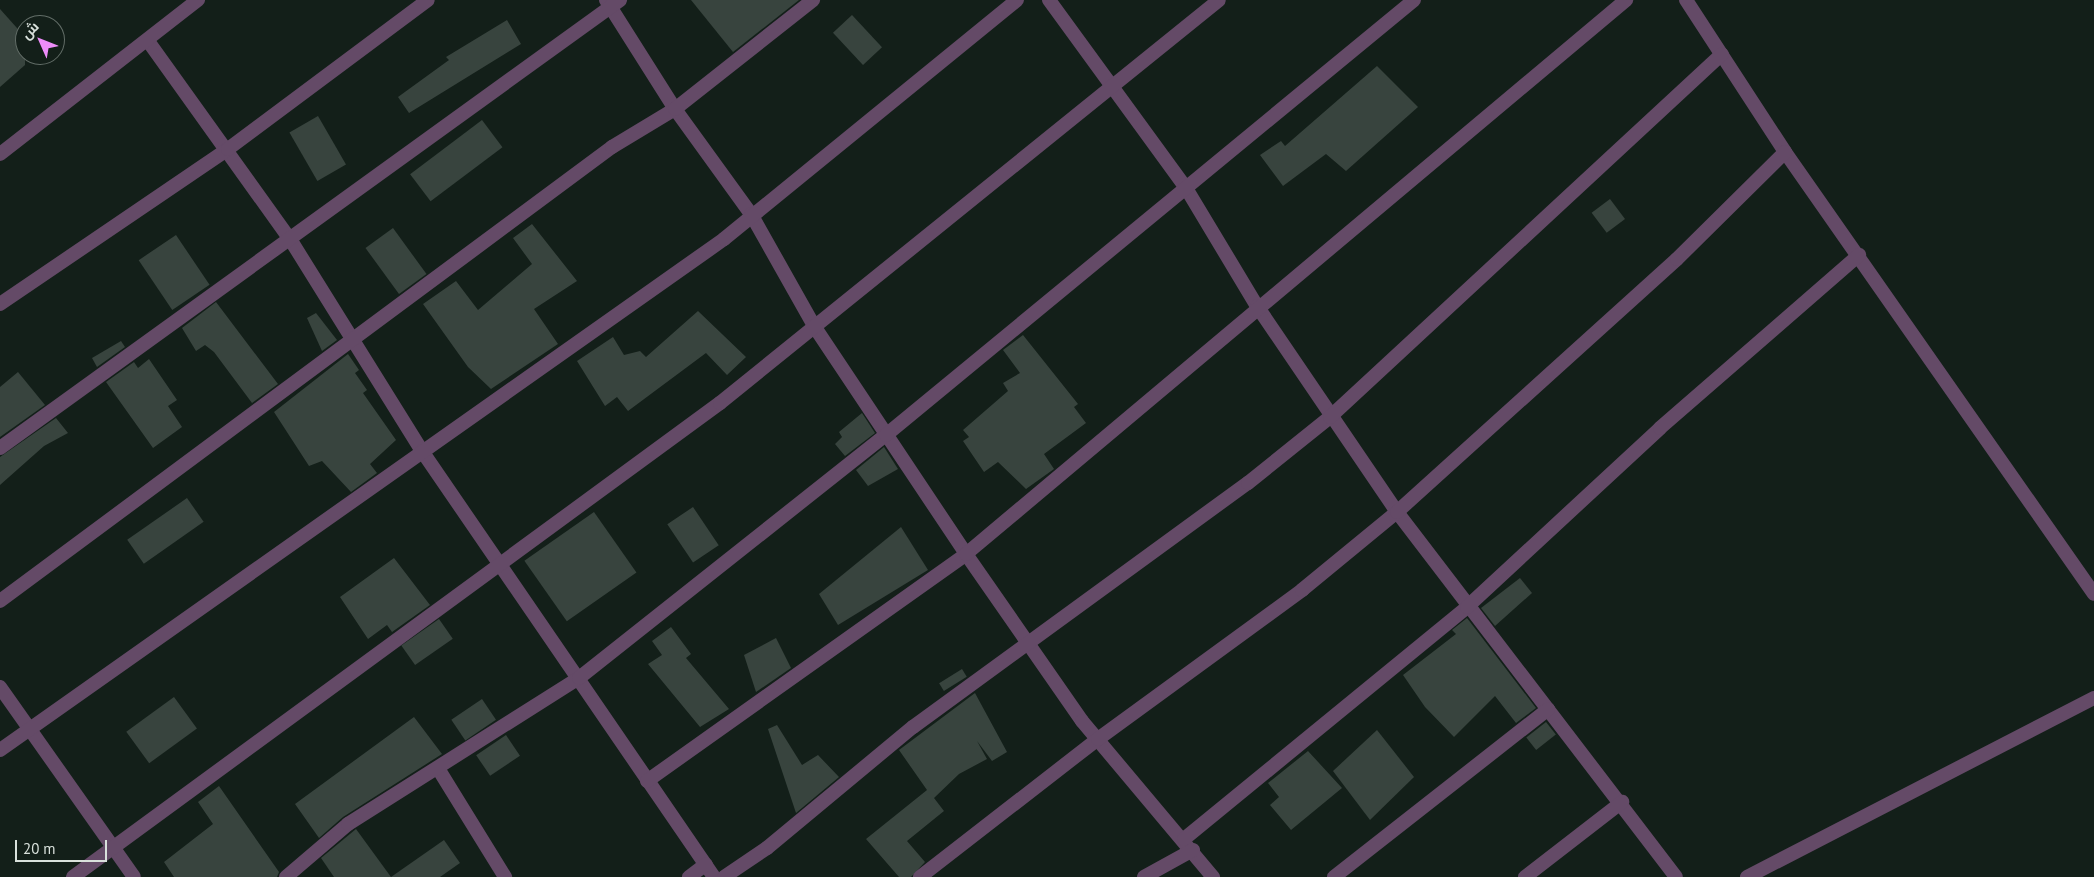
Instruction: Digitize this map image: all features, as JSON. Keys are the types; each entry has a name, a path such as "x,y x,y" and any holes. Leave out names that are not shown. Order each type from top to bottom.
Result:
{"street":[{"path":"0,154 148,41 198,0"},
{"path":"0,304 228,149 428,0"},
{"path":"0,601 355,340 612,146 675,109 813,0"},
{"path":"0,750 28,728 724,239 751,214 1017,0"},
{"path":"1050,0 1111,87 1186,188 1257,306 1397,512 1467,607 1622,802 1676,877"},
{"path":"73,877 116,849 499,563 720,403 1219,0"},
{"path":"286,877 348,824 439,770 579,678 886,435 1414,0"},
{"path":"647,780 966,554 1257,306 1626,0"},
{"path":"1686,0 1785,152 1859,255 2094,594"},
{"path":"0,448 290,239 612,3 675,109 751,214 814,326 966,554 1098,739 1184,839 1213,877"},
{"path":"148,41 228,149 290,239 355,340 422,451 714,877"},
{"path":"724,877 774,843 913,728 1248,484 1330,416 1722,54"},
{"path":"920,877 1098,739 1302,590 1397,512 1677,258 1785,152"},
{"path":"1184,839 1467,607 1660,428 1859,255"},
{"path":"0,687 134,877"},
{"path":"1747,877 2094,698"},
{"path":"1334,877 1548,709"},
{"path":"439,770 505,877"},
{"path":"1525,877 1622,802"},
{"path":"1144,877 1193,850"},
{"path":"689,877 706,864"}],"building":[{"path":"691,0 799,0 733,52"},
{"path":"0,9 15,26 15,65 25,65 0,87"},
{"path":"852,15 882,47 863,65 833,33"},
{"path":"507,20 521,44 409,113 398,97 449,60 446,57"},
{"path":"1377,66 1418,107 1346,171 1326,154 1283,186 1260,155 1281,141 1285,146"},
{"path":"318,116 346,164 317,181 289,132"},
{"path":"482,120 502,147 431,201 410,174"},
{"path":"1610,199 1625,219 1607,233 1592,213"},
{"path":"532,224 577,281 534,309 558,344 491,389 468,367 423,304 456,281 478,310 532,264 513,238"},
{"path":"393,228 427,274 399,294 365,248"},
{"path":"176,235 210,285 172,310 139,260"},
{"path":"216,302 278,384 252,403 214,352 205,345 196,351 182,328"},
{"path":"698,311 746,357 727,375 706,353 628,411 617,397 605,406 577,361 613,337 624,355 640,351 646,357"},
{"path":"316,313 337,340 322,351 307,318"},
{"path":"1023,335 1078,404 1074,407 1086,423 1044,454 1054,469 1026,489 998,462 984,472 963,441 969,437 963,430 1008,391 1003,383 1020,373 1003,350"},
{"path":"121,341 125,347 97,367 92,358"},
{"path":"348,354 359,370 355,373 367,390 363,393 396,440 370,464 377,473 351,492 322,461 309,466 274,412"},
{"path":"149,359 177,400 168,406 182,427 153,448 106,382 134,362 138,368"},
{"path":"18,372 45,405 0,437 0,387"},
{"path":"862,413 875,433 845,456 835,444 842,437 839,432"},
{"path":"56,418 68,433 44,446 0,485 0,457"},
{"path":"884,447 898,469 868,486 856,470"},
{"path":"187,498 204,522 144,564 127,540"},
{"path":"693,507 719,545 693,562 667,524"},
{"path":"594,512 636,573 567,621 524,561"},
{"path":"901,527 928,570 838,625 819,594"},
{"path":"394,558 430,605 392,632 387,625 368,639 340,597"},
{"path":"1520,578 1532,593 1495,626 1481,608"},
{"path":"1467,618 1536,708 1516,723 1495,696 1454,737 1425,707 1403,675 1456,634 1452,630"},
{"path":"439,619 453,639 415,665 401,645"},
{"path":"671,627 691,654 686,658 729,709 700,727 648,664 662,655 652,641"},
{"path":"776,638 791,668 756,692 744,655"},
{"path":"962,669 967,677 944,691 939,683"},
{"path":"975,693 1007,752 992,761 977,741 987,759 959,774 934,798 944,811 907,841 925,862 911,877 899,877 866,839 927,790 899,750"},
{"path":"174,697 197,729 149,763 126,732"},
{"path":"482,699 496,720 465,740 451,720"},
{"path":"414,717 442,754 343,817 319,838 295,804"},
{"path":"1546,722 1556,735 1536,750 1526,737"},
{"path":"777,725 802,765 818,755 839,777 796,813 768,729"},
{"path":"1377,730 1414,777 1370,820 1333,771"},
{"path":"506,735 520,756 490,776 476,755"},
{"path":"1308,751 1342,788 1291,830 1270,805 1279,797 1268,783"},
{"path":"219,786 279,872 277,877 174,877 164,862 213,824 198,802"},
{"path":"356,829 391,877 334,877 321,858"},
{"path":"444,840 460,863 440,877 391,877"}]}
